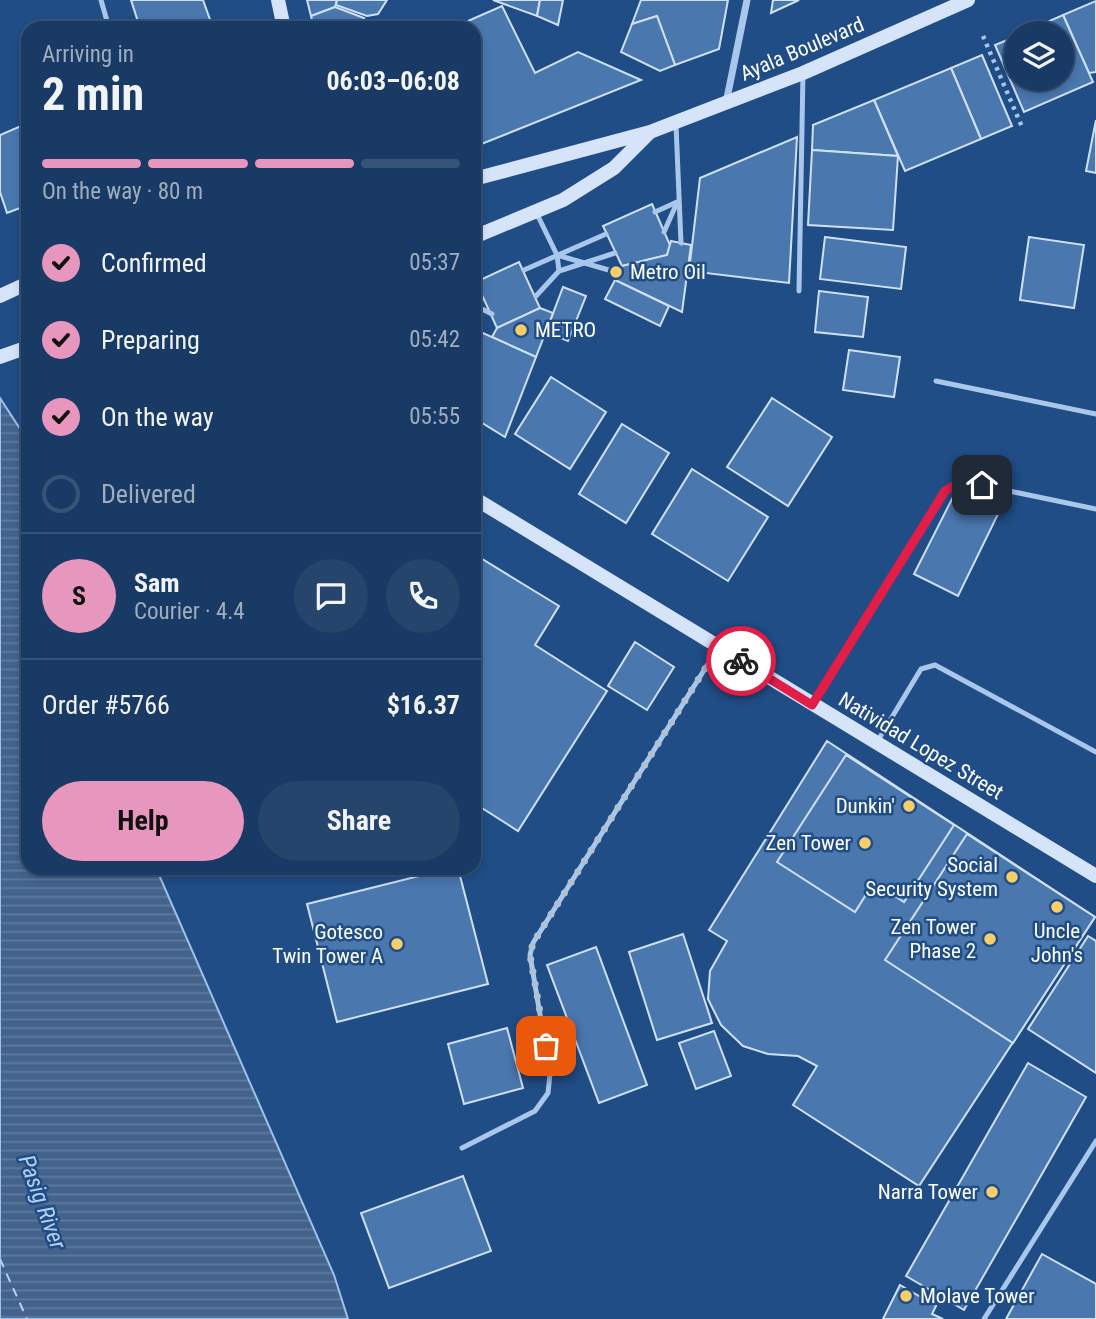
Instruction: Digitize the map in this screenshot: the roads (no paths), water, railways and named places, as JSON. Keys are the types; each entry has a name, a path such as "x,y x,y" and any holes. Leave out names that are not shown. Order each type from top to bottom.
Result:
{"main road":[{"path":"278,0 282,21"},
{"name":"Ayala Boulevard","path":"481,177 650,132 803,73 968,0"},
{"name":"Ayala Boulevard","path":"481,234 564,200 614,169 650,132"},
{"path":"0,296 21,286"},
{"path":"0,357 21,350"},
{"name":"Natividad Lopez Street","path":"481,502 1096,876"}],"street":[{"path":"726,103 747,0"}],"lane":[{"path":"101,0 107,21"},
{"path":"799,291 803,73"},
{"path":"676,122 677,202 681,243"},
{"path":"655,212 677,202"},
{"path":"664,232 677,202"},
{"path":"536,212 557,256 559,271"},
{"path":"524,270 606,234"},
{"path":"536,296 559,271 615,253"},
{"path":"557,256 619,273"},
{"path":"481,308 492,314"},
{"path":"936,382 1096,414"},
{"path":"812,705 945,491 961,481 1096,509"},
{"path":"462,1148 535,1111 548,1093 550,1073 530,955 533,943 718,648"},
{"path":"876,742 921,669 935,665 1096,752"},
{"path":"984,1319 1096,1141"}],"water":[{"name":"Pasig River","path":"0,398 21,430 21,875 159,875 334,1275 348,1319 0,1319"}],"place":[{"name":"Metro Oil","path":"616,272"},
{"name":"METRO","path":"521,330"},
{"name":"Dunkin'","path":"909,806"},
{"name":"Zen Tower","path":"865,843"},
{"name":"Social Security System","path":"1012,877"},
{"name":"Uncle John's","path":"1057,907"},
{"name":"Zen Tower Phase 2","path":"990,939"},
{"name":"Gotesco Twin Tower A","path":"397,944"},
{"name":"Narra Tower","path":"992,1192"},
{"name":"Molave Tower","path":"906,1296"}]}
